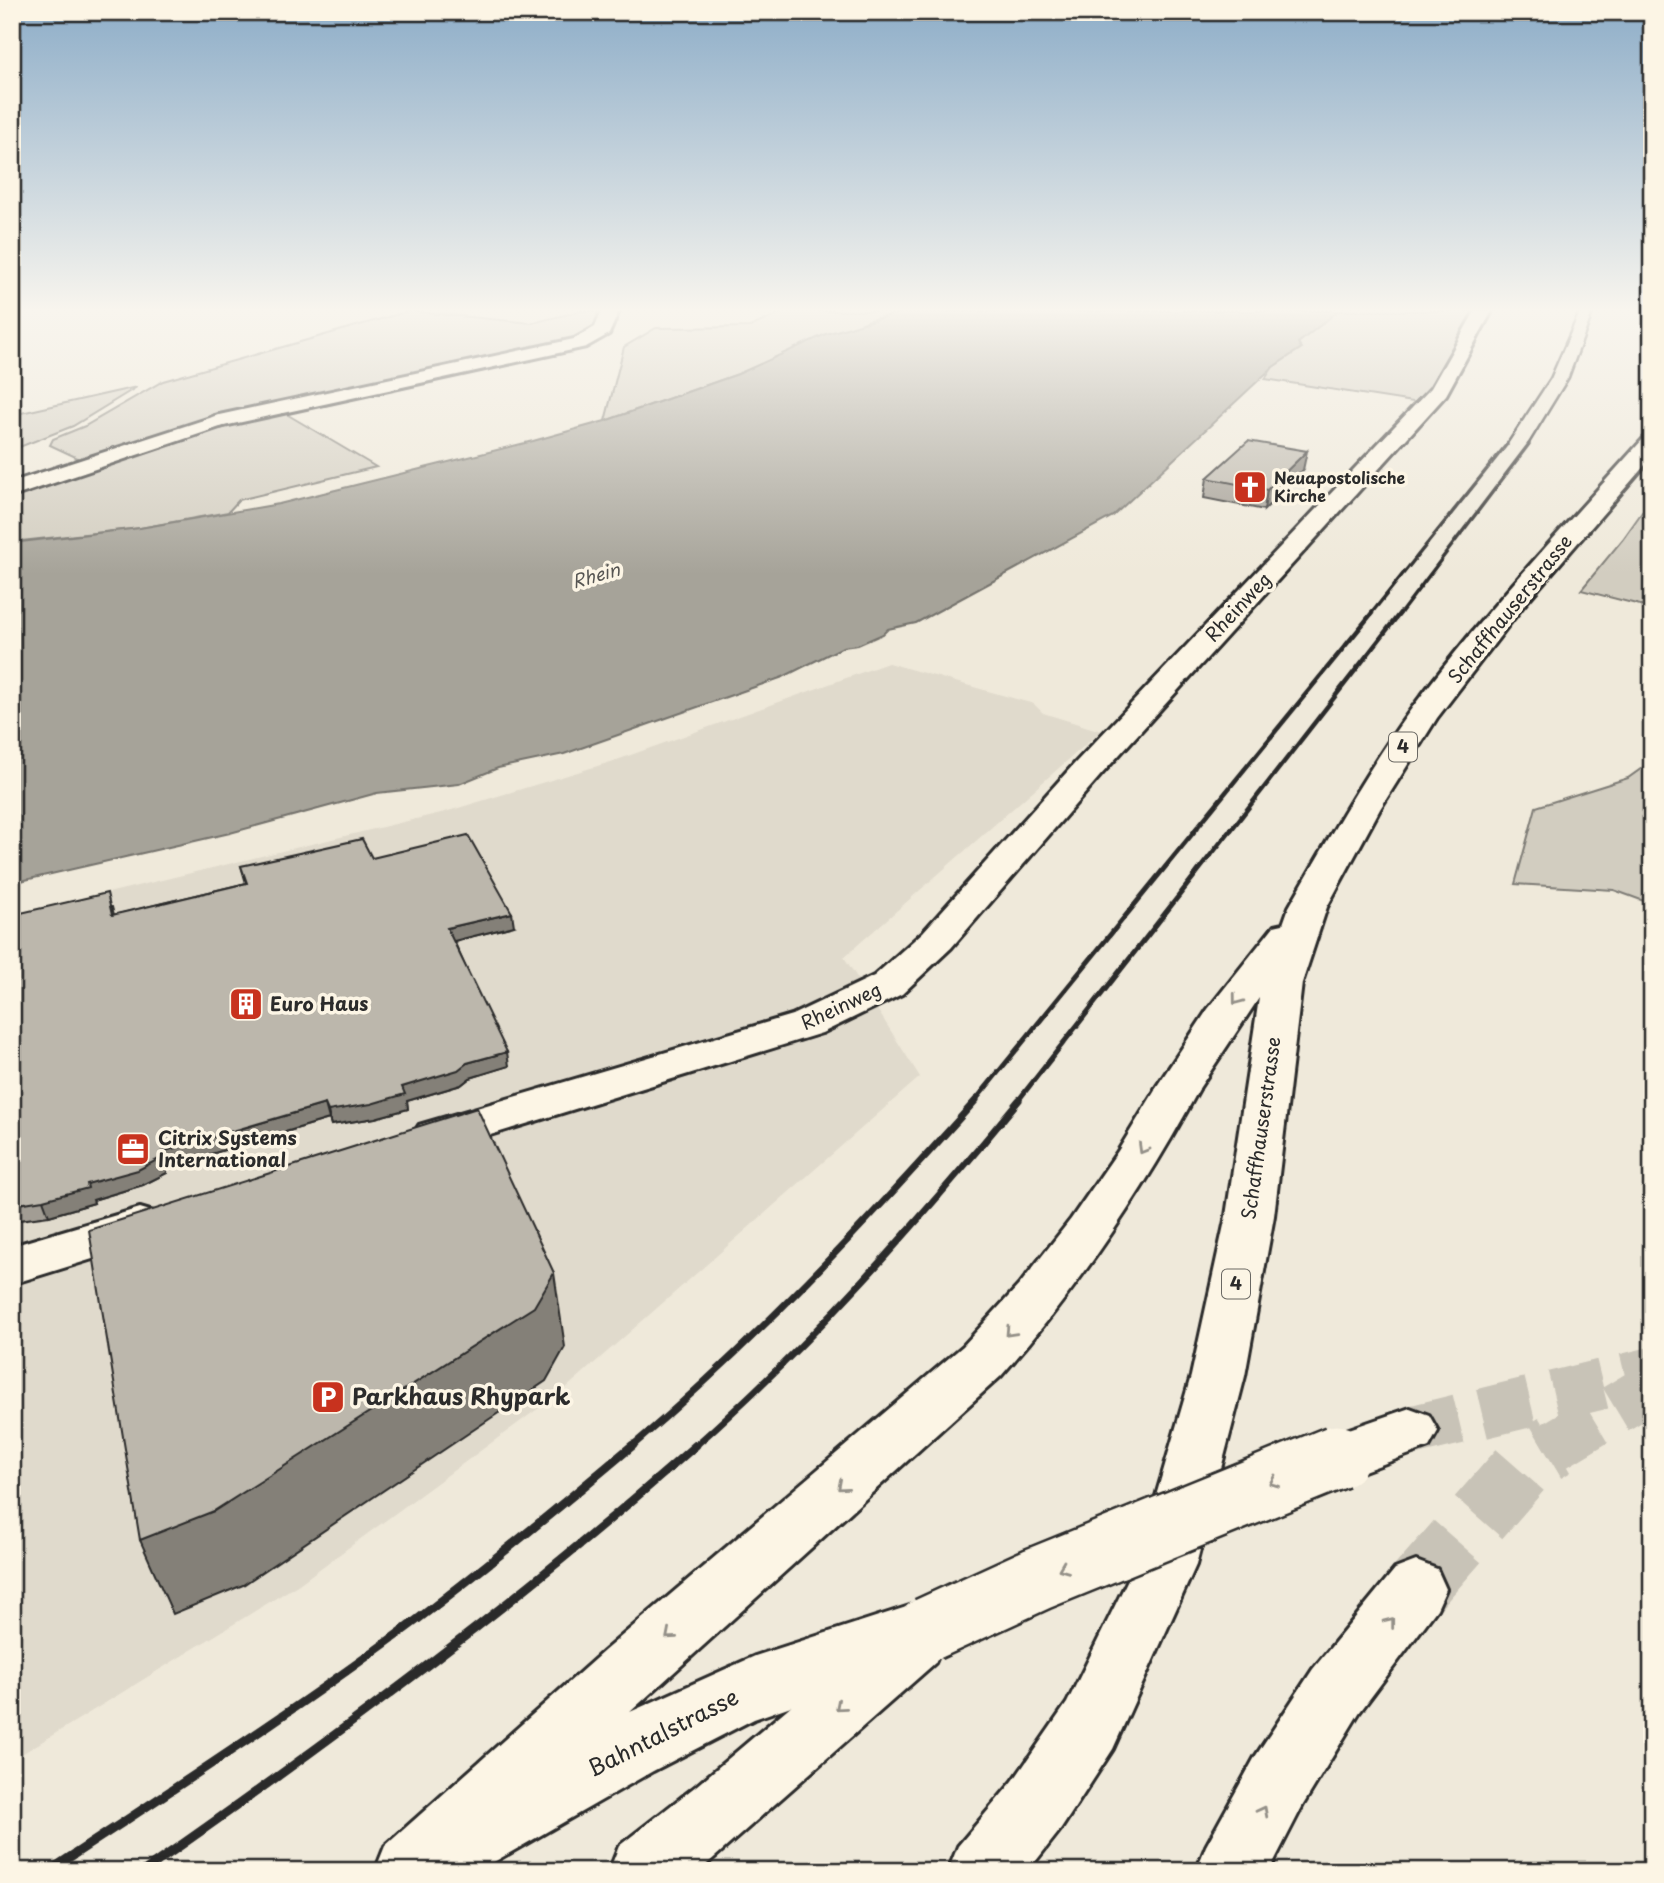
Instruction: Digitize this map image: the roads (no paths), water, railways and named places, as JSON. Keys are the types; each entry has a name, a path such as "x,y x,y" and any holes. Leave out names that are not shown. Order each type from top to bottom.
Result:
{"main road":[{"path":"12,490 219,421 321,399"},
{"name":"Rheinweg","path":"398,1147 807,1024 888,985 937,940 1088,769 1432,399"},
{"name":"Schaffhauserstrasse","path":"983,1871 1038,1805 1090,1726 1166,1565 1217,1376 1250,1216 1282,983 1308,907 1363,809 1424,714 1523,589 1652,443"},
{"path":"412,1871 626,1673 982,1361 1030,1311 1084,1241 1125,1181 1177,1089 1223,1018 1308,907"},
{"path":"12,1265 185,1212"},
{"path":"644,1871 720,1810 928,1629 1037,1579 1337,1457 1410,1431"},
{"path":"1231,1871 1279,1781 1336,1691 1416,1589"},
{"name":"Bahntalstrasse","path":"412,1871 609,1760 731,1696 783,1676 928,1629"}],"water":[{"name":"Rhein","path":"668,399 1239,399 1113,516 916,623 888,629 858,645 843,647 783,677 564,754 498,768 459,784 377,793 230,833 12,883 12,543 140,528 279,504 605,421"}],"tunnel":[{"path":"1410,1431 1652,1372"},
{"path":"1552,1447 1652,1387"},
{"path":"1416,1589 1528,1461 1555,1445"}],"railway":[{"path":"1506,445 1536,399"},
{"path":"1528,445 1556,399"},
{"path":"1370,615 1507,444"},
{"path":"1399,615 1529,444"},
{"path":"1195,830 1372,613"},
{"path":"1231,830 1400,613"},
{"path":"974,1102 1197,828"},
{"path":"1017,1102 1232,828"},
{"path":"631,1447 677,1407 810,1280 976,1100"},
{"path":"694,1447 781,1366 863,1280 1019,1100"},
{"path":"49,1871 235,1748 373,1652 499,1555 633,1445"},
{"path":"144,1871 356,1719 495,1613 696,1445"}],"place":[{"name":"Neuapostolische Kirche","path":"1250,487"},
{"name":"Euro Haus","path":"246,1004"},
{"name":"Citrix Systems International","path":"133,1149"},
{"name":"Parkhaus Rhypark","path":"328,1397"}]}
